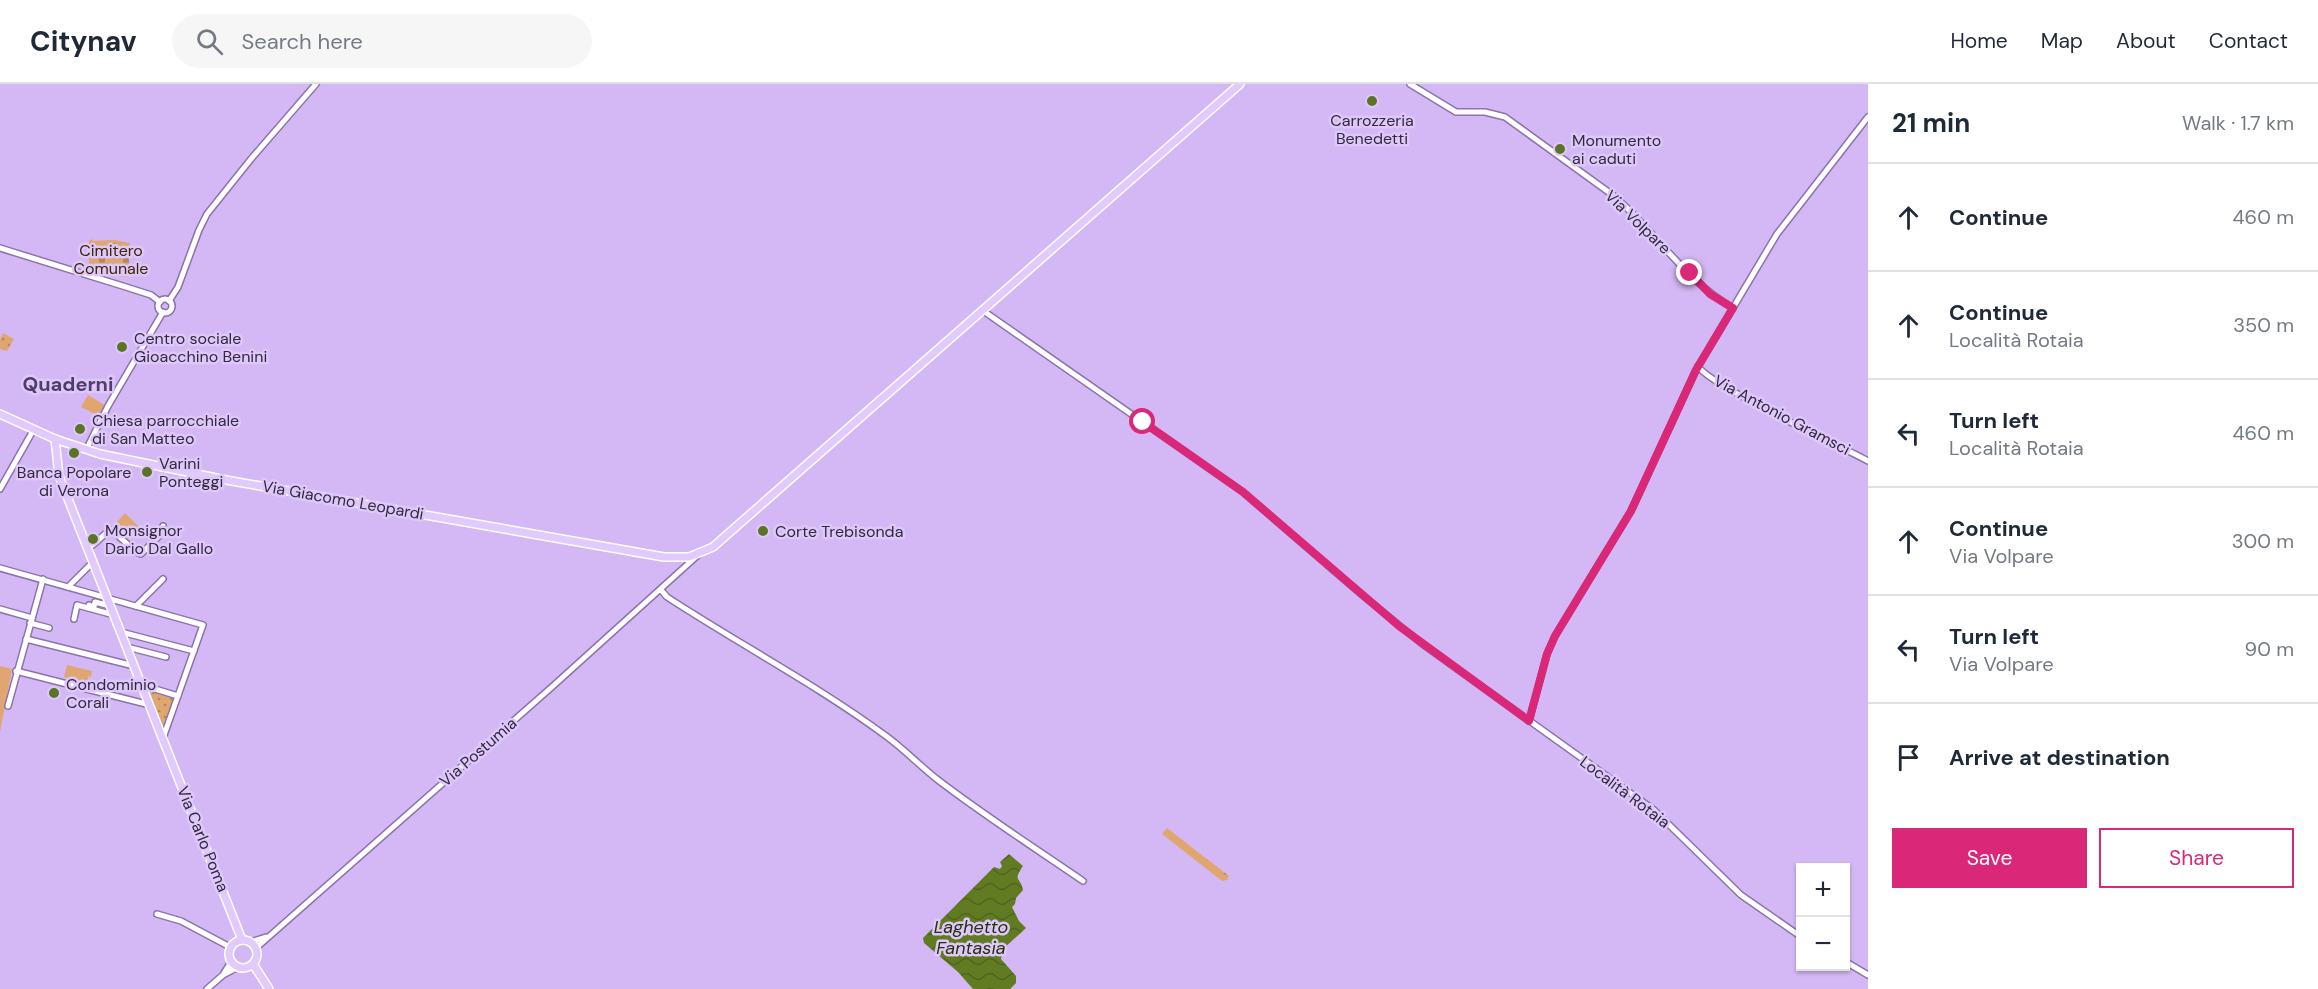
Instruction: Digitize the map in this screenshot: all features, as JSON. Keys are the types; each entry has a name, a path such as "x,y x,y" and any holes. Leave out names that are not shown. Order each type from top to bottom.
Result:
{"main road":[{"path":"699,554 713,546 1240,84"},
{"name":"Via Giacomo Leopardi","path":"0,414 55,439 87,450 240,482 663,557 683,558 699,554"},
{"name":"Via Carlo Poma","path":"55,439 59,476 242,940"},
{"path":"242,940 253,945 256,956 253,964 246,968 238,967 231,962 228,954 235,942 242,940"},
{"path":"253,964 269,989"}],"street":[{"path":"87,450 108,406 163,312 171,310 170,301 178,287 207,214 316,84"},
{"name":"Via Volpare","path":"1410,84 1456,112 1495,113 1513,123 1614,196 1710,294 1733,308"},
{"path":"1529,721 1547,654 1555,636 1631,511 1698,366 1787,218 1868,117"},
{"path":"0,248 152,295 160,302"},
{"path":"160,302 170,301"},
{"path":"160,302 159,308 163,312"},
{"name":"Località Rotaia","path":"982,310 1243,492 1421,643 1654,810 1741,895 1796,933"},
{"name":"Via Antonio Gramsci","path":"1698,366 1710,378 1738,394 1868,461"},
{"path":"0,489 34,429"},
{"path":"87,548 96,543 106,532 112,530 141,554 161,534 163,526"},
{"name":"Via Postumia","path":"253,945 267,936 699,554"},
{"path":"68,586 93,562"},
{"path":"0,568 203,625 163,738"},
{"path":"8,706 43,579"},
{"path":"136,606 163,579"},
{"path":"661,590 667,597 841,705 887,737 943,783 1000,825 1083,881"},
{"path":"76,602 94,607 95,602 110,606"},
{"path":"74,619 77,605 114,615"},
{"path":"0,609 49,627"},
{"path":"121,632 194,651"},
{"path":"26,639 134,666"},
{"path":"127,647 166,657"},
{"path":"16,671 150,705"},
{"path":"142,685 178,696"},
{"path":"157,914 181,921 230,947"},
{"path":"223,975 231,962"},
{"path":"1850,965 1868,975"},
{"path":"207,989 223,975 238,967"}],"green space":[{"name":"Cimitero Comunale","path":"91,239 130,243 128,277 94,275 95,266 89,265 89,241"},
{"path":"3,333 14,339 7,351 0,349"},
{"path":"88,395 106,406 99,416 81,407"},
{"path":"125,513 139,527 131,535 117,522"},
{"path":"67,665 92,671 91,677 88,676 89,684 64,677"},
{"path":"0,666 12,669 0,732"},
{"path":"146,688 176,697 163,728"},
{"path":"1167,828 1229,876 1227,880 1222,881 1162,834"}],"water":[{"name":"Laghetto Fantasia","path":"1009,854 1023,866 1018,877 1023,890 1012,907 1019,921 1026,928 1003,949 1001,959 1016,976 1016,983 1010,989 973,989 958,972 924,943 923,938 994,867 1000,869 1002,866 1000,862"}],"place":[{"name":"Carrozzeria Benedetti","path":"1372,101"},
{"name":"Monumento ai caduti","path":"1560,149"},
{"name":"Centro sociale Gioacchino Benini","path":"122,347"},
{"name":"Chiesa parrocchiale di San Matteo","path":"80,429"},
{"name":"Banca Popolare di Verona","path":"74,453"},
{"name":"Varini Ponteggi","path":"147,472"},
{"name":"Corte Trebisonda","path":"763,531"},
{"name":"Monsignor Dario Dal Gallo","path":"93,539"},
{"name":"Condominio Corali","path":"54,693"}],"district":[{"name":"Quaderni","path":"68,384"}],"route":[{"path":"1143,422 1243,492 1399,626 1529,721 1539,680 1555,636 1623,526 1696,370 1733,308 1710,294 1690,273"}]}
